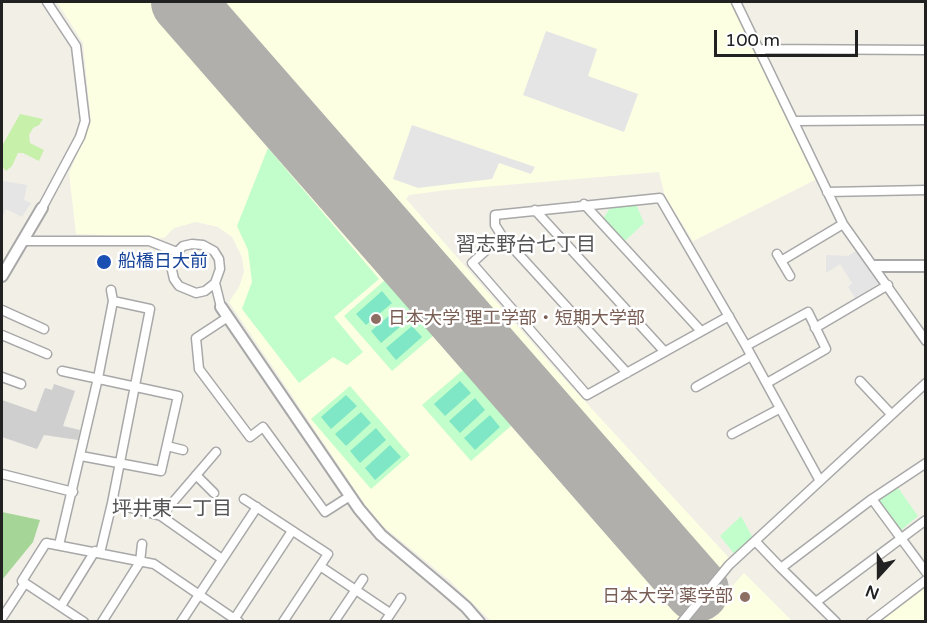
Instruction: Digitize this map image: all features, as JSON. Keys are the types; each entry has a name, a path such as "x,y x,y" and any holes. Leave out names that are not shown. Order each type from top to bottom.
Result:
{"street":[{"path":"2,276 42,208 80,136 85,121 76,46 47,2"},
{"path":"736,2 843,224 926,341"},
{"path":"760,49 926,50"},
{"path":"794,121 926,120"},
{"path":"827,192 926,190"},
{"path":"627,373 502,236 495,225 495,215 584,204 660,198 746,346 820,481"},
{"path":"584,204 701,331"},
{"path":"535,210 664,351"},
{"path":"790,276 779,257 843,224"},
{"path":"502,236 472,263 587,395 729,316"},
{"path":"24,241 149,242 177,252"},
{"path":"192,244 203,245 214,251 219,259 220,269 215,283 205,291 196,293 187,290 174,279 171,266 177,252 183,246 192,244"},
{"path":"875,266 926,266"},
{"path":"215,283 221,307"},
{"path":"815,328 888,285"},
{"path":"59,545 98,378 112,301 111,290"},
{"path":"205,291 221,307 350,496 381,535 452,594 479,621"},
{"path":"61,606 98,552 112,503 150,309 112,301"},
{"path":"2,310 44,329"},
{"path":"746,346 808,312 826,349 766,383"},
{"path":"228,317 196,338 199,369 250,437 263,427 325,512 350,496"},
{"path":"2,334 46,354"},
{"path":"696,387 751,356"},
{"path":"62,371 178,396 161,471 81,456"},
{"path":"2,377 21,384"},
{"path":"860,381 891,414"},
{"path":"682,621 729,566 926,383"},
{"path":"732,434 779,409"},
{"path":"167,446 183,450"},
{"path":"161,516 216,452"},
{"path":"781,568 872,499 926,463"},
{"path":"2,474 73,492"},
{"path":"196,475 214,493"},
{"path":"244,499 328,554 283,621"},
{"path":"872,499 926,572"},
{"path":"112,503 161,516 222,559"},
{"path":"181,621 257,507"},
{"path":"816,602 926,520"},
{"path":"84,621 22,581 46,543 154,564 236,620 292,531"},
{"path":"102,621 140,562 142,544"},
{"path":"758,544 836,621"},
{"path":"320,566 390,613"},
{"path":"334,621 363,579"},
{"path":"871,621 926,580"},
{"path":"2,618 25,583"},
{"path":"385,621 401,598"}],"shaded area":[{"name":"日本大学 理工学部・短期大学部","path":"57,2 732,2 817,179 693,241 665,196 659,172 447,190 409,195 406,199 555,369 730,559 676,621 491,621 449,580 384,527 364,503 229,302 239,287 244,272 242,257 232,237 218,227 196,222 174,228 164,238 76,234 69,173 91,122 83,43"},
{"path":"546,31 597,49 588,76 638,94 624,132 523,95"},
{"path":"412,125 535,167 531,174 499,163 492,179 418,188 393,179"},
{"path":"2,181 27,185 24,200 31,203 22,217 6,209 2,218"},
{"path":"857,250 880,282 855,298 848,287 852,283 840,264 826,273 826,255 848,256"},
{"path":"54,384 75,391 63,426 80,430 78,440 44,435 37,449 2,437 2,400 36,412 45,388 52,390"},
{"name":"日本大学 薬学部","path":"744,573 792,621 701,621"},
{"path":"925,585 925,621 877,621"}],"green space":[{"path":"20,114 43,119 29,135 30,143 44,150 39,161 18,153 12,166 6,171 2,166 2,146"},
{"path":"268,148 379,279 334,317 363,352 347,365 333,357 299,383 242,309 252,282 248,250 237,226"},
{"path":"636,204 644,223 625,241 603,219 609,209"},
{"path":"385,280 434,335 392,371 344,316"},
{"path":"382,291 392,303 366,325 356,314"},
{"path":"397,309 407,321 381,343 371,331"},
{"path":"412,326 422,337 396,360 386,348"},
{"path":"463,370 512,425 471,461 422,405"},
{"path":"460,381 471,393 445,416 434,404"},
{"path":"350,386 410,455 371,489 311,419"},
{"path":"346,395 357,406 331,429 321,417"},
{"path":"475,398 485,410 460,433 449,421"},
{"path":"361,412 371,423 346,446 335,434"},
{"path":"490,415 500,427 475,450 464,438"},
{"path":"376,428 386,440 360,463 350,451"},
{"path":"390,445 401,457 375,480 365,468"},
{"path":"896,485 918,516 899,532 876,499"},
{"path":"2,512 40,520 33,542 2,580 3,524"},
{"path":"741,516 753,538 735,555 720,536"}],"runway":[{"path":"183,2 697,590"}],"place":[{"name":"船橋日大前","path":"104,262"},
{"name":"日本大学 理工学部・短期大学部","path":"376,319"},
{"name":"日本大学 薬学部","path":"745,597"}],"district":[{"name":"習志野台七丁目","path":"526,246"},
{"name":"坪井東一丁目","path":"172,510"}]}
